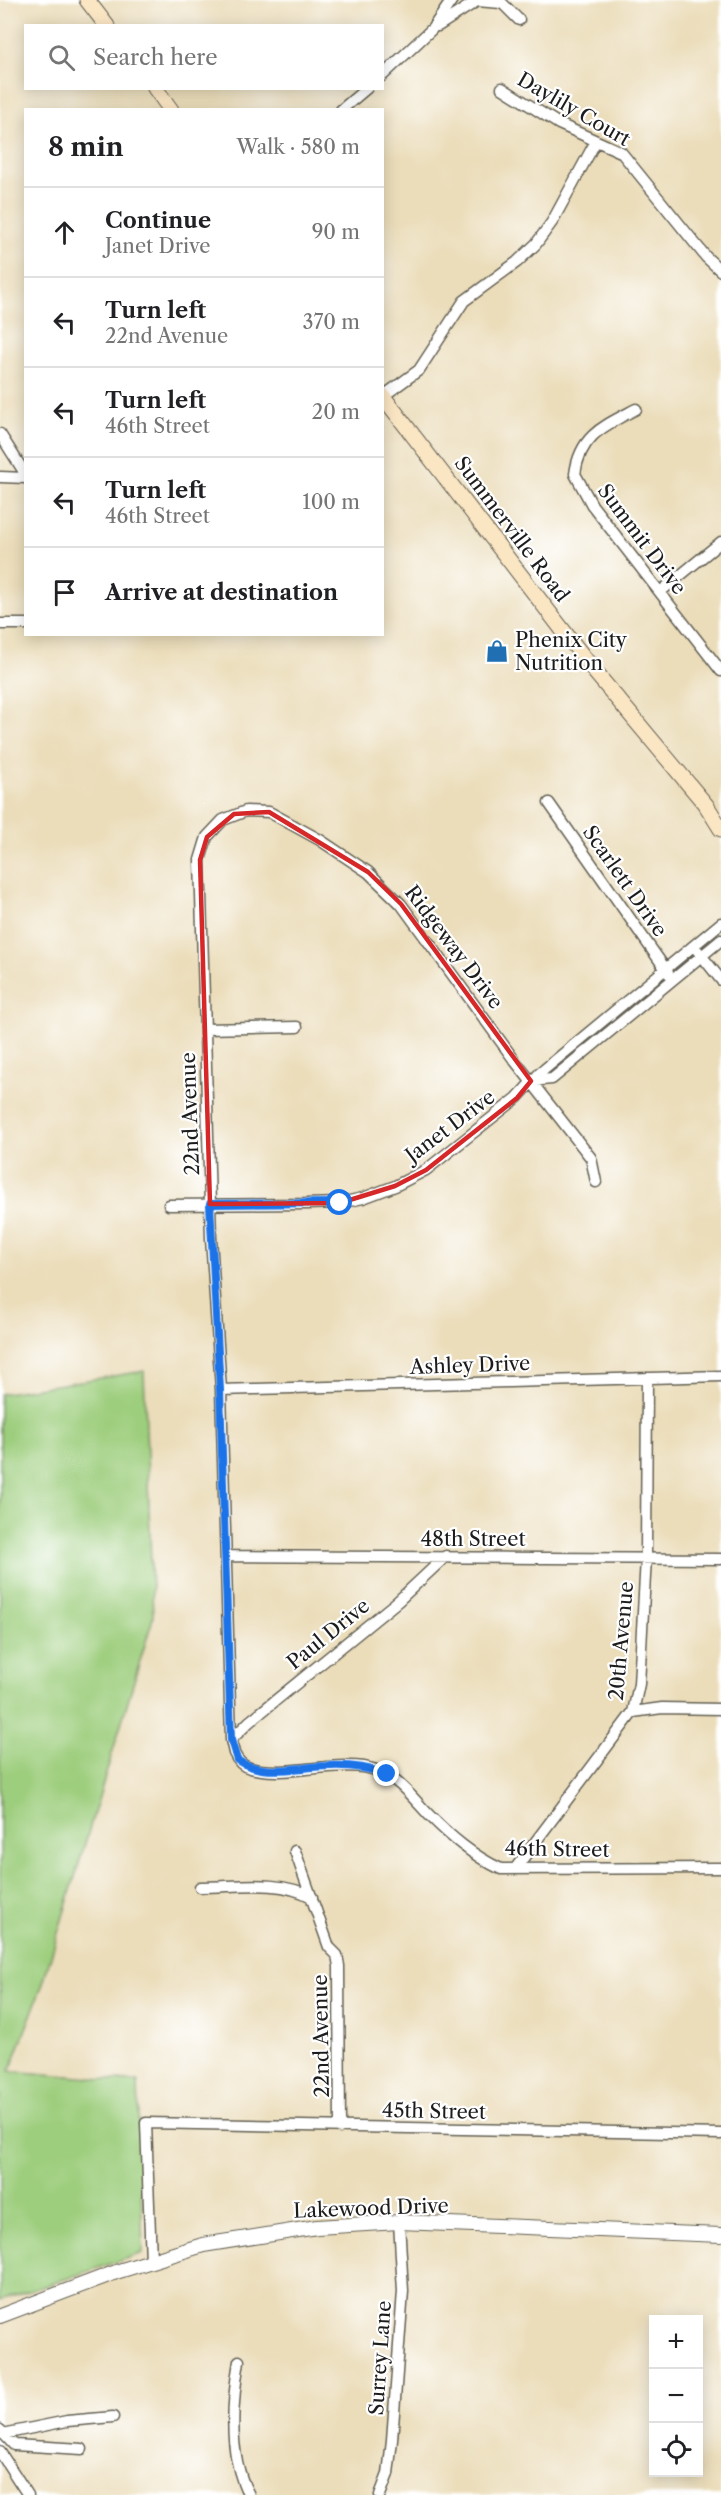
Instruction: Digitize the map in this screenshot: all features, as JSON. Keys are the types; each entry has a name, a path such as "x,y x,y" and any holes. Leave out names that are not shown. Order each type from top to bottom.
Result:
{"main road":[{"path":"87,0 105,24"},
{"path":"156,90 170,108"},
{"name":"Summerville Road","path":"384,397 561,628 718,818"}],"street":[{"path":"384,74 432,29 453,0"},
{"path":"432,29 477,1 500,2 519,20"},
{"name":"Daylily Court","path":"502,88 524,104 621,152 706,257 721,271"},
{"path":"343,108 365,90"},
{"path":"384,395 419,370 464,301 517,262 536,244 552,222 596,141"},
{"name":"Summit Drive","path":"636,409 605,425 587,440 580,450 575,474 592,505 721,671"},
{"path":"0,434 24,473"},
{"path":"0,477 24,476"},
{"path":"660,591 721,542"},
{"path":"0,624 24,624"},
{"name":"Scarlett Drive","path":"549,802 672,979"},
{"name":"Ridgeway Drive","path":"224,820 246,811 269,812 320,840 386,887 591,1158 596,1182"},
{"name":"22nd Avenue","path":"224,820 207,837 200,860 210,1204 220,1390 231,1740"},
{"name":"Janet Drive","path":"169,1205 340,1203 395,1186 426,1170 454,1149 517,1098 531,1081 721,923"},
{"path":"531,1081 552,1079 721,940"},
{"path":"693,945 721,980"},
{"path":"205,1029 297,1027"},
{"name":"Ashley Drive","path":"220,1390 721,1376"},
{"name":"20th Avenue","path":"515,1869 633,1712 639,1684 646,1558 647,1378"},
{"name":"48th Street","path":"226,1556 721,1559"},
{"name":"Paul Drive","path":"231,1740 249,1722 398,1601 447,1556"},
{"path":"633,1712 662,1708 721,1708"},
{"name":"46th Street","path":"231,1740 237,1760 248,1767 262,1770 331,1766 365,1767 387,1774 405,1788 453,1838 479,1859 501,1869 721,1868"},
{"name":"22nd Avenue","path":"295,1851 329,1947 337,1955 339,1966 340,2128"},
{"path":"200,1887 266,1885 294,1887 312,1898"},
{"name":"45th Street","path":"151,2261 146,2123 721,2134"},
{"name":"Lakewood Drive","path":"0,2316 151,2261 203,2245 282,2231 399,2222 721,2235"},
{"name":"Surrey Lane","path":"380,2495 388,2474 393,2440 403,2291 399,2222"},
{"path":"239,2361 235,2386 236,2447 242,2482 249,2495"},
{"path":"1,2432 67,2421 113,2417"},
{"path":"1,2432 14,2445 82,2449"},
{"path":"0,2452 28,2495"}],"highlighted area":[{"path":"269,812 368,872 401,904 531,1081 517,1098 426,1170 395,1186 340,1203 210,1204 200,860 207,837 234,814"}],"green space":[{"path":"144,1371 153,1618 42,1986 10,2071 138,2082 143,2253 0,2301 0,1394"}],"place":[{"name":"Phenix City Nutrition","path":"497,651"}],"route":[{"path":"340,1203 210,1204 220,1390 231,1740 237,1760 248,1767 262,1770 331,1766 365,1767 387,1774"}]}
